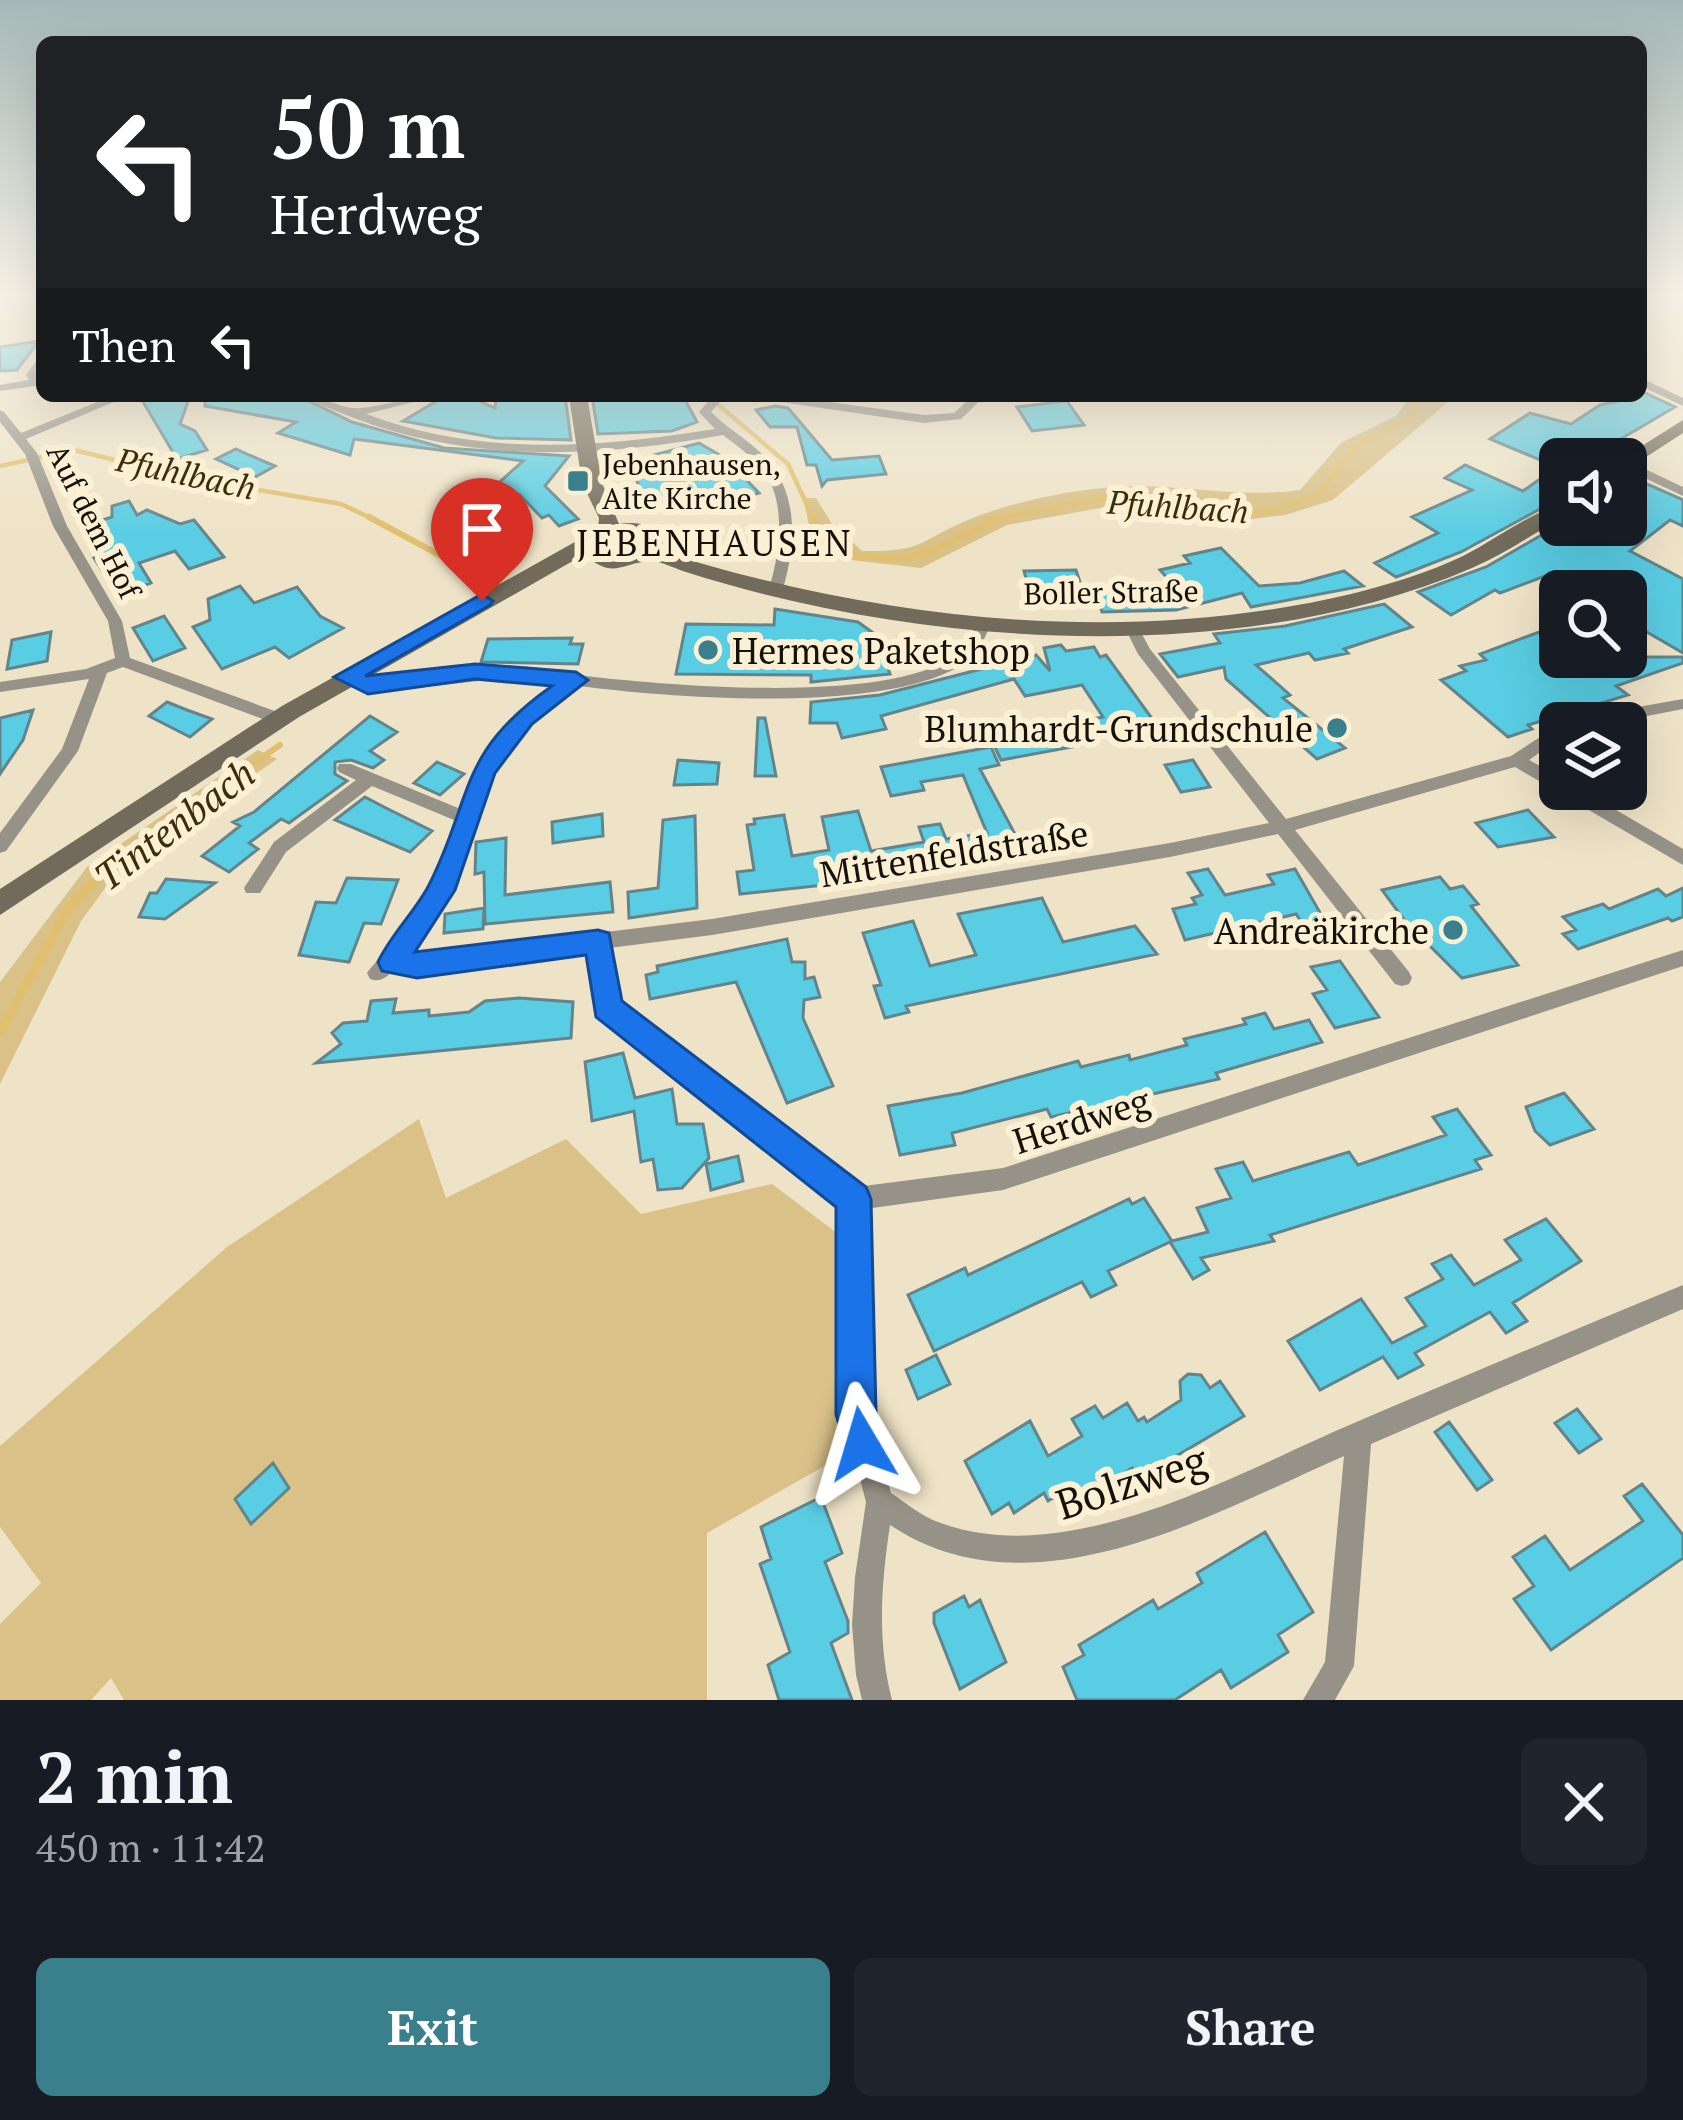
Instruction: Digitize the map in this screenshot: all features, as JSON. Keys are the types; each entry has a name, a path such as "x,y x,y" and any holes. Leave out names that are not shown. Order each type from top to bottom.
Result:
{"main road":[{"path":"579,402 592,483 609,518 601,544"},
{"path":"1647,451 1678,433"},
{"path":"590,451 654,543 649,554 622,563 601,544"},
{"name":"Boller Straße","path":"649,554 775,592 852,609 984,622 1132,628 1372,599 1454,570 1539,523"},
{"path":"0,904 277,718 357,681 482,601 601,544 643,530"}],"street":[{"path":"1,387 36,382"},
{"path":"1647,384 1683,403"},
{"path":"19,438 107,402"},
{"path":"325,402 458,443 590,451 721,432"},
{"path":"354,413 403,402"},
{"path":"713,402 705,412 721,432 756,455 776,480 784,568 775,592"},
{"path":"808,402 943,419 957,416 973,402"},
{"name":"Auf dem Hof","path":"0,414 33,457 60,526 115,621 123,661"},
{"path":"1647,475 1683,493"},
{"path":"357,681 475,672 662,687 862,689 949,667 976,646 984,622"},
{"path":"1132,628 1143,651 1402,978"},
{"path":"0,687 100,670 123,661 277,718"},
{"path":"0,846 70,752 100,670"},
{"path":"345,767 465,818 483,770 501,743 523,718 576,680"},
{"path":"1647,711 1683,704"},
{"name":"Mittenfeldstraße","path":"465,818 441,890 385,967 598,942 1117,859 1286,826 1517,760 1539,745"},
{"path":"1517,760 1539,773"},
{"path":"253,888 280,847 369,779"},
{"path":"1602,810 1683,858"},
{"path":"598,942 607,1007 853,1199 856,1414 880,1502 864,1598 868,1671 877,1700"},
{"name":"Herdweg","path":"853,1199 1003,1179 1683,958"},
{"name":"Bolzweg","path":"880,1502 935,1535 1031,1550 1090,1544 1158,1523 1683,1297"},
{"path":"1318,1700 1339,1666 1359,1434"}],"shaded area":[{"path":"1406,402 1448,402 1333,500 1285,515 1252,519 1122,504 1007,525 921,568 816,556 803,498 816,498 832,524 862,551 912,547 1007,506 1080,491 1139,486 1253,493 1300,490 1341,443 1396,416"},
{"path":"258,750 277,759 120,868 81,921 0,1084 0,982 87,867"},
{"path":"419,1119 446,1198 566,1139 641,1214 772,1184 854,1246 863,1444 707,1533 707,1700 124,1700 111,1678 91,1700 0,1700 0,1624 41,1583 0,1527 0,1446 227,1247"}],"building":[{"path":"1647,394 1675,407 1622,438 1539,438 1539,459 1490,439 1530,413 1571,424 1600,405 1647,402"},
{"path":"143,402 188,402 180,424 195,431 207,450 177,459"},
{"path":"205,402 311,402 352,422 444,448 569,456 545,486 578,519 559,526 549,515 542,518 519,494 493,488 523,461 354,439 350,455 278,433 296,422 205,406"},
{"path":"435,402 482,402 495,408 496,402 566,402 571,440 496,438 403,421"},
{"path":"593,402 686,402 697,422 672,431 598,434"},
{"path":"1068,402 1084,425 1032,431 1017,407"},
{"path":"788,408 832,460 879,456 886,474 827,480 822,486 816,465 807,465 797,427 770,427 756,410"},
{"path":"699,443 747,471 740,473 759,493 733,501 724,492 671,509 664,501 655,504 638,484 631,461"},
{"path":"236,449 275,466 255,477 216,459"},
{"path":"1465,465 1523,491 1539,480 1539,510 1461,552 1396,577 1375,563 1438,533 1412,517 1472,490 1445,478"},
{"path":"1647,484 1683,500 1683,526 1670,520 1647,538"},
{"path":"129,501 137,515 147,510 180,524 194,520 224,557 189,569 175,551 139,563 151,583 118,595 94,558 101,556 84,526 112,517 112,506"},
{"path":"1539,537 1539,546 1636,546 1630,551 1683,579 1683,653 1647,632 1647,570 1539,570 1539,578 1500,593 1495,590 1451,615 1418,592 1486,567"},
{"path":"1221,548 1259,586 1300,583 1344,571 1363,586 1251,607 1242,593 1176,610 1102,612 1096,592 1178,590 1160,570 1190,563 1184,556"},
{"path":"1076,570 1082,588 1029,590 1024,571"},
{"path":"240,586 254,603 297,587 320,616 343,628 289,658 275,647 222,669 193,627 210,620 208,599"},
{"path":"1384,604 1412,627 1344,649 1348,653 1315,660 1309,653 1256,665 1290,695 1283,698 1345,748 1317,759 1226,679 1224,667 1178,677 1160,654 1220,643 1214,634 1285,626"},
{"path":"775,609 858,622 876,635 890,674 811,682 811,675 676,674 686,624 774,625"},
{"path":"164,616 185,648 153,661 133,628"},
{"path":"51,632 47,661 7,669 12,640"},
{"path":"1539,632 1539,678 1639,678 1616,686 1628,695 1605,702 1539,702 1539,722 1508,737 1441,680 1466,671 1460,666 1486,660 1480,654"},
{"path":"572,638 570,644 583,644 578,664 481,662 488,639"},
{"path":"1061,645 1066,651 1094,647 1100,657 1106,655 1156,724 1085,740 1088,744 1001,760 991,739 1103,717 1082,685 1025,696 1014,679 881,716 886,729 842,738 837,723 810,723 811,702 880,695 1036,655 1050,671 1044,648"},
{"path":"1647,657 1683,657 1683,663 1647,675"},
{"path":"167,702 212,719 190,737 149,716"},
{"path":"33,710 23,740 0,774 0,718"},
{"path":"370,716 397,732 370,751 384,760 373,768 351,760 335,762 335,774 347,781 289,823 281,819 249,843 258,849 229,872 202,856 240,826 233,822 254,812"},
{"path":"758,718 765,718 776,776 755,776"},
{"path":"991,747 999,765 980,769 1022,847 863,871 865,878 824,885 740,894 737,872 754,870 747,825 755,824 754,819 784,815 792,856 829,850 822,817 858,811 871,851 924,842 919,827 940,824 946,839 987,833 963,775 921,782 924,790 891,796 881,767"},
{"path":"678,760 719,763 717,784 674,785"},
{"path":"1193,760 1210,787 1181,792 1165,765"},
{"path":"437,762 464,774 440,795 414,783"},
{"path":"365,797 432,831 410,852 335,820"},
{"path":"1528,810 1554,837 1498,847 1476,823"},
{"path":"602,814 603,836 553,843 552,822"},
{"path":"695,816 697,908 629,918 628,892 658,888 663,820"},
{"path":"506,838 505,895 610,882 613,912 485,924 484,872 475,874 476,842"},
{"path":"1208,869 1225,895 1274,884 1268,875 1295,869 1334,937 1315,942 1296,914 1185,940 1173,909 1196,904 1192,898 1202,895 1188,873"},
{"name":"Andreäkirche","path":"1440,877 1450,889 1463,886 1478,904 1471,906 1518,965 1462,978 1405,921 1382,890"},
{"path":"347,878 398,880 381,924 364,923 349,962 299,955 316,902 336,903"},
{"path":"166,879 215,883 165,919 139,917 150,893 157,893"},
{"path":"1683,888 1683,917 1578,949 1563,934 1576,930 1563,917 1603,904 1609,909 1658,889 1666,896"},
{"path":"1042,898 1063,942 1135,926 1157,954 906,1006 909,1012 885,1018 874,986 881,985 863,933 913,921 930,966 976,955 958,914"},
{"path":"484,908 483,929 444,933 445,914"},
{"path":"787,939 792,962 805,962 805,979 814,977 820,997 804,1000 803,1018 833,1086 787,1103 736,982 650,999 646,975 658,972 657,966"},
{"path":"1340,961 1379,1017 1335,1028 1313,994 1327,990 1311,967"},
{"path":"396,999 393,1013 429,1010 429,1016 469,1012 485,1001 573,1002 571,1038 316,1063 341,1044 332,1033 343,1023 367,1021 371,1001"},
{"path":"1265,1013 1274,1029 1309,1020 1322,1042 1216,1073 1219,1079 1051,1117 1047,1109 952,1133 955,1145 900,1155 888,1106 962,1093 1078,1061 1081,1067 1129,1055 1130,1060 1187,1045 1184,1039 1246,1024 1243,1019"},
{"path":"623,1053 635,1098 672,1089 677,1124 703,1124 709,1158 682,1188 658,1190 653,1159 641,1162 634,1111 592,1121 585,1062"},
{"path":"1564,1093 1594,1129 1550,1145 1535,1131 1526,1107"},
{"path":"1457,1109 1491,1155 1475,1160 1481,1169 1270,1235 1274,1241 1201,1258 1209,1270 1193,1279 1170,1242 1108,1271 1116,1285 1091,1297 1082,1282 934,1351 908,1295 965,1268 968,1275 1129,1199 1132,1204 1144,1198 1172,1241 1208,1232 1197,1208 1231,1198 1216,1169 1243,1162 1253,1181 1349,1152 1358,1165 1446,1135 1433,1117"},
{"path":"738,1156 743,1181 711,1190 706,1164"},
{"path":"1546,1219 1581,1261 1513,1303 1527,1321 1506,1333 1490,1312 1415,1353 1423,1365 1398,1378 1383,1357 1320,1390 1288,1341 1361,1299 1392,1343 1426,1326 1406,1298 1443,1279 1432,1264 1451,1255 1474,1285 1521,1260 1505,1240"},
{"path":"936,1355 950,1384 918,1399 906,1370"},
{"path":"1188,1374 1201,1375 1210,1388 1220,1381 1244,1416 1139,1478 1132,1468 1099,1489 1103,1497 1079,1512 1067,1490 1048,1501 1044,1493 1014,1513 1009,1503 992,1514 965,1461 1030,1421 1048,1456 1082,1436 1072,1419 1095,1406 1103,1418 1127,1403 1138,1421 1144,1417 1147,1422 1181,1400 1180,1381"},
{"path":"1577,1409 1601,1439 1579,1453 1555,1423"},
{"path":"1449,1422 1492,1480 1477,1490 1435,1432"},
{"path":"273,1463 289,1488 251,1524 235,1499"},
{"path":"1642,1484 1683,1535 1683,1558 1551,1650 1514,1599 1534,1586 1513,1557 1545,1536 1570,1570 1643,1521 1624,1496"},
{"path":"821,1497 842,1553 825,1562 848,1621 848,1633 831,1643 852,1700 779,1700 768,1665 790,1652 760,1564 771,1559 761,1527"},
{"path":"1265,1532 1313,1612 1278,1635 1288,1652 1231,1688 1221,1670 1175,1700 1077,1700 1063,1667 1084,1655 1079,1645 1153,1600 1158,1609 1202,1583 1197,1573"},
{"path":"964,1596 969,1607 980,1600 1006,1662 960,1689 934,1613"}],"waterway":[{"path":"715,402 788,464 814,520"},
{"name":"Pfuhlbach","path":"1000,517 1122,495 1217,511 1269,512 1319,494 1354,448 1407,420 1418,402"},
{"name":"Pfuhlbach","path":"0,466 74,450 193,479 341,504 372,518"},
{"path":"812,517 822,537 847,552"},
{"name":"Pfuhlbach","path":"756,548 902,559 932,551 1000,517"},
{"name":"Pfuhlbach","path":"986,520 1000,517"},
{"name":"Pfuhlbach","path":"372,518 497,586"},
{"name":"Tintenbach","path":"183,812 280,745"},
{"name":"Tintenbach","path":"0,1032 66,912 114,859 187,809"}],"place":[{"name":"Jebenhausen, Alte Kirche","path":"578,481"},
{"name":"Hermes Paketshop","path":"708,650"},
{"name":"Blumhardt-Grundschule","path":"1337,728"},
{"name":"Andreäkirche","path":"1453,930"}],"district":[{"name":"JEBENHAUSEN","path":"715,542"}],"route":[{"path":"482,601 346,677 368,686 475,672 529,672 576,680 523,718 483,770 441,890 416,934 392,962 417,965 598,942 607,1007 853,1199 856,1414 862,1444"}]}
